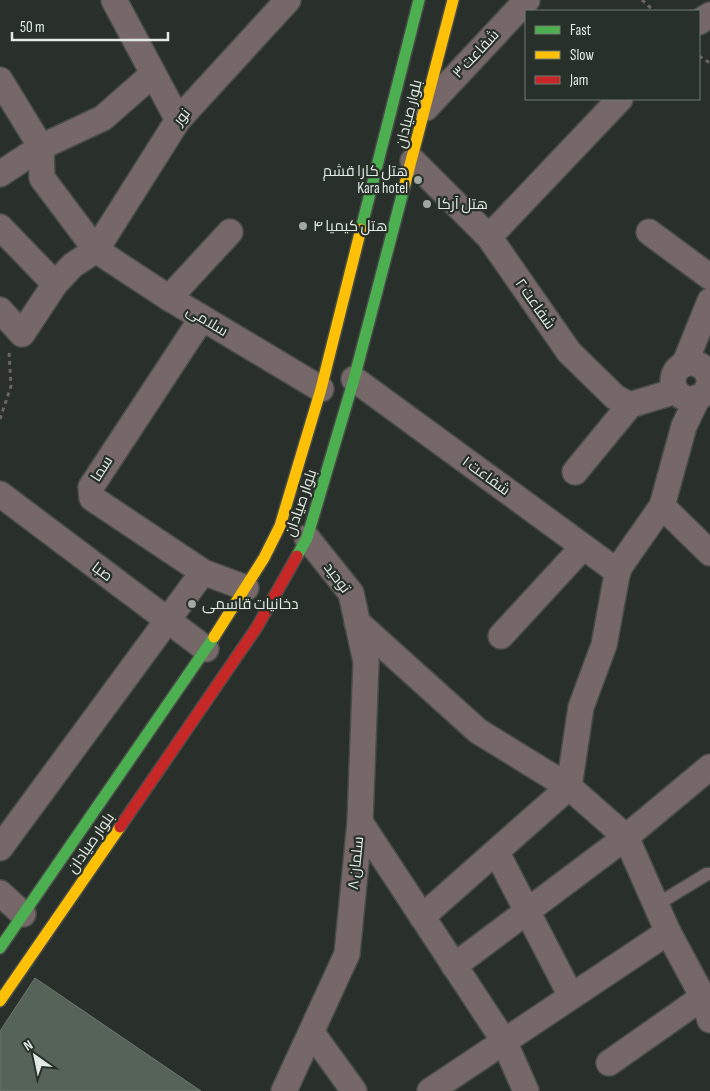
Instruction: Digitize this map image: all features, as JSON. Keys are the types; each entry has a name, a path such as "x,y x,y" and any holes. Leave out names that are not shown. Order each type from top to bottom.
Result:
{"main road":[{"name":"بلوار صیادان","path":"0,948 206,649 246,588 280,526 321,389 420,0"},
{"name":"بلوار صیادان","path":"0,1001 258,627 307,538 354,379 453,0"}],"street":[{"path":"114,0 178,120"},
{"name":"نور","path":"96,250 178,120 288,0"},
{"name":"شفاعت ۳","path":"426,108 524,7"},
{"path":"0,174 41,147 103,118 153,74"},
{"path":"0,80 41,147"},
{"path":"489,237 619,100"},
{"name":"سلامی","path":"41,147 42,178 96,250 169,298 321,389"},
{"name":"شفاعت ۲","path":"412,161 489,237 569,352 615,396 630,405"},
{"path":"0,227 55,284"},
{"path":"169,298 230,232"},
{"path":"649,232 710,277"},
{"path":"0,310 22,334 55,284 73,265 96,250"},
{"path":"422,918 569,787 581,707 604,644 618,572 622,561 662,506 684,426 706,370 700,364 684,363 710,301"},
{"name":"سما","path":"202,318 91,487 92,498 203,572 246,588"},
{"name":"شفاعت ۱","path":"354,379 618,572"},
{"path":"575,472 630,405 698,389"},
{"name":"صبا","path":"0,494 206,649"},
{"path":"662,506 710,553"},
{"name":"توحید","path":"307,538 351,593 357,622"},
{"path":"501,636 583,547"},
{"path":"0,848 203,572"},
{"path":"357,622 478,731 569,787 626,837 668,932 707,1009 609,1063"},
{"name":"سلمان ۸","path":"284,1091 347,954 360,822 366,662 357,622"},
{"path":"454,966 626,837 710,767"},
{"path":"360,822 504,1041 526,1091"},
{"path":"497,853 571,996"},
{"path":"0,893 23,914"},
{"path":"430,1091 668,932"},
{"path":"312,1033 354,1091"}],"lane":[{"path":"656,905 710,874"}],"path":[{"path":"642,0 653,10"},
{"path":"0,419 11,386 8,354 22,334"}],"building":[{"path":"35,978 201,1091 0,1091 0,1031"}],"traffic: fast":[{"path":"361,229 419,0"},
{"path":"297,556 307,538 354,379 405,184"},
{"path":"0,948 214,637"}],"traffic: slow":[{"path":"405,184 453,0"},
{"path":"214,637 264,558 280,526 321,389 361,229"},
{"path":"0,1001 120,827"}],"traffic: jam":[{"path":"120,827 257,627 297,556"}],"place":[{"name":"هتل کارا قشم Kara hotel","path":"418,180"},
{"name":"هتل آرکا","path":"427,204"},
{"name":"هتل کیمیا ۴","path":"303,226"},
{"name":"دخانیات قاسمی","path":"192,604"}]}
